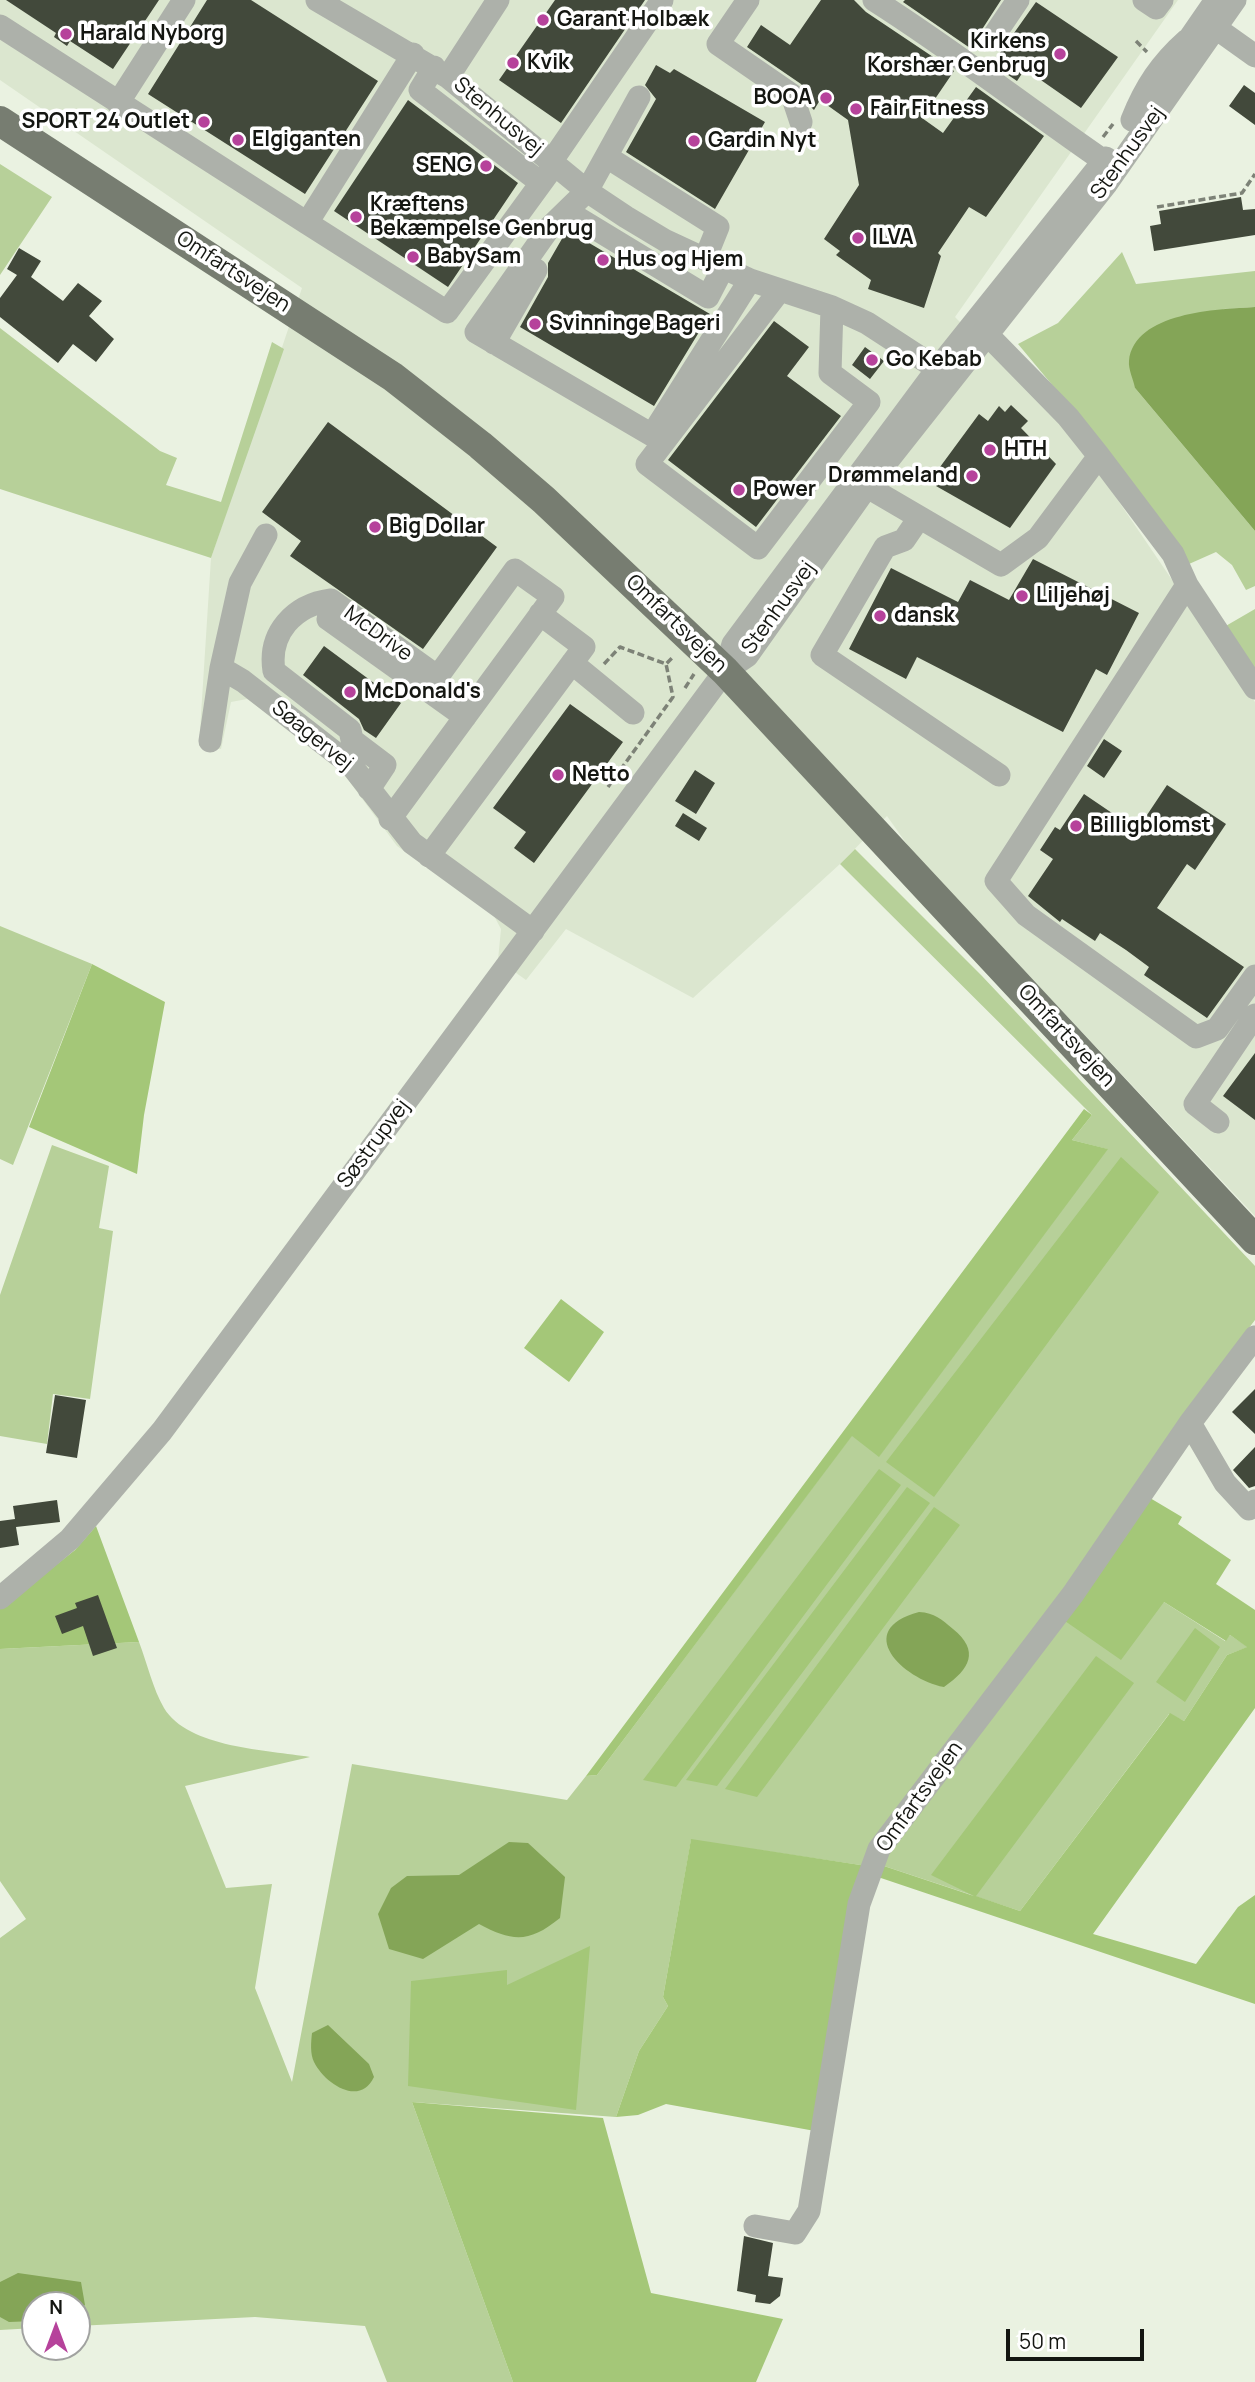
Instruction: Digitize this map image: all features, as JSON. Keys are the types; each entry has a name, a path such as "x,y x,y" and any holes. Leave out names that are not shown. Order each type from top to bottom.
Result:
{"main road":[{"name":"Omfartsvejen","path":"0,121 393,377 508,468 725,671 1255,1240"}],"street":[{"path":"118,103 184,0"},
{"name":"Stenhusvej","path":"317,0 441,72 549,169 666,241 750,280 832,307 867,323 945,373"},
{"path":"498,0 441,72 419,90 549,169"},
{"path":"0,26 447,312 549,169 662,0"},
{"path":"748,0 718,44 792,95 801,121"},
{"path":"874,0 920,29 981,76 1104,161"},
{"path":"993,37 1018,0"},
{"path":"1144,0 1156,9 1162,0"},
{"name":"Stenhusvej","path":"725,671 733,644 981,328 1207,21 1235,0"},
{"path":"1207,21 1255,56"},
{"name":"Stenhusvej","path":"981,328 1107,183 1207,21"},
{"path":"307,223 413,54"},
{"path":"639,97 587,191 550,228 476,332 652,435 750,280"},
{"path":"568,212 708,297 718,227 607,157"},
{"path":"653,264 666,241"},
{"path":"780,290 647,464 758,548 869,402 830,373 832,307"},
{"path":"981,328 1068,418 1099,456 1173,554 1187,585 1255,688"},
{"path":"860,483 1001,565 1038,538 1099,456"},
{"path":"919,518 904,540 885,547 822,655 999,775"},
{"path":"210,741 221,668 240,583 266,535"},
{"path":"390,819 553,597 515,570 433,684"},
{"path":"1187,585 996,881 1026,915 1196,1037 1206,1036 1217,1029 1255,976"},
{"name":"McDrive","path":"369,789 385,765 352,740 350,730 274,671 273,654 279,632 294,614 321,611 331,600 433,684 465,717"},
{"path":"429,856 584,647 540,614"},
{"path":"572,663 633,713"},
{"name":"Søagervej","path":"221,668 243,681 351,765 390,819 429,856 533,931"},
{"name":"Søstrupvej","path":"0,1598 70,1539 162,1431 725,671"},
{"path":"1218,1122 1195,1104 1255,1015"},
{"name":"Omfartsvejen","path":"755,2226 795,2233 809,2211 859,1904 879,1849 1073,1594 1190,1423 1255,1337"},
{"path":"1190,1423 1225,1483 1253,1509"}],"path":[{"path":"1157,207 1242,193 1255,174"},
{"path":"590,678 620,647 666,664 693,639"}],"shaded area":[{"path":"0,0 1178,0 955,317 1079,443 1255,702 1255,1216 911,850 887,816 840,864 693,998 566,929 526,980 498,960 501,929 493,914 397,846 335,762 247,699 231,702 221,749 199,746 211,558 302,288 0,80"},
{"path":"0,164 52,197 0,275"},
{"path":"1122,252 1136,284 1255,271 1255,307 1224,309 1135,388 1255,531 1255,586 1246,590 1232,565 1216,552 1189,564 1094,435 1018,344 1058,323"},
{"path":"1255,307 1255,531 1135,388 1129,361 1134,345 1146,332 1161,323 1200,312"},
{"path":"0,328 160,451 177,458 166,485 221,502 272,342 284,349 211,558 0,489"},
{"path":"1255,609 1255,679 1224,627"},
{"path":"855,849 982,976 1255,1266 1255,1320 1200,1392 1179,1428 867,1866 691,1840 663,1997 668,2006 639,2051 616,2117 412,2102 513,2382 387,2382 365,2326 255,2317 91,2325 91,2291 21,2291 21,2329 0,2330 0,1938 26,1919 0,1881 0,1649 139,1642 164,1708 175,1721 191,1732 230,1745 310,1757 185,1786 226,1888 272,1884 255,1988 292,2082 352,1764 567,1800 586,1776 597,1775 852,1435 879,1456 1107,1149 1072,1140 1092,1115 840,864"},
{"path":"0,926 92,964 13,1165 0,1159"},
{"path":"92,964 165,1002 144,1115 137,1174 29,1127"},
{"path":"1084,1109 1092,1115 1072,1140 1108,1149 879,1457 852,1436 597,1775 586,1776"},
{"path":"52,1145 109,1166 99,1228 113,1231 90,1399 53,1394 47,1444 0,1436 0,1295"},
{"path":"1121,1157 1159,1192 934,1497 886,1462"},
{"path":"561,1299 604,1332 569,1382 524,1348"},
{"path":"879,1469 901,1485 676,1787 643,1780"},
{"path":"907,1487 930,1503 717,1786 686,1780"},
{"path":"1150,1498 1182,1517 1178,1524 1231,1560 1216,1584 1255,1610 1255,1708 1093,1934 1196,1964 1238,1907 1255,1895 1255,2004 872,1875 878,1864 974,1896 931,1875 1096,1656 1134,1683 976,1896 1020,1911 1170,1713 1184,1721 1227,1655 1247,1647 1230,1635 1226,1641 1164,1602 1121,1660 1065,1621"},
{"path":"934,1507 960,1525 757,1797 725,1789"},
{"path":"96,1526 139,1642 0,1649 0,1609 75,1550"},
{"path":"1164,1602 1225,1641 1230,1635 1248,1647 1227,1655 1184,1721 1169,1714 1020,1911 878,1864 1065,1621"},
{"path":"919,1612 941,1619 967,1645 969,1652 965,1667 944,1687 928,1682 900,1665 887,1642 889,1630 899,1620"},
{"path":"1195,1628 1220,1647 1185,1702 1156,1682"},
{"path":"691,1839 867,1866 815,2131 666,2104 638,2115 616,2117 639,2051 668,2006 663,1997"},
{"path":"509,1842 528,1843 565,1877 560,1918 539,1932 521,1937 511,1937 479,1924 423,1959 389,1949 378,1914 391,1888 407,1876 459,1875"},
{"path":"590,1946 576,2110 408,2086 411,1981 507,1970 507,1985"},
{"path":"328,2025 369,2064 374,2077 368,2086 352,2091 343,2089 319,2070 311,2052 312,2033"},
{"path":"412,2102 603,2118 651,2293 783,2319 756,2382 513,2382"},
{"path":"18,2273 81,2282 83,2291 21,2291 21,2322 9,2322 0,2317 0,2282"}],"building":[{"path":"6,0 159,0 113,69 70,41 67,46 54,37 56,33"},
{"path":"207,0 251,0 378,81 305,194 148,94"},
{"path":"555,0 645,0 561,123 499,80"},
{"path":"821,0 854,0 866,12 954,71 922,118 943,133 976,87 1044,136 986,217 969,207 938,253 941,256 924,308 868,289 871,280 836,255 840,251 824,239 859,185 848,120 820,100 814,110 808,92 801,84 747,47 761,25 790,45"},
{"path":"1001,0 970,48 903,2"},
{"name":"Kirkens Korshær Genbrug","path":"1036,2 1118,57 1081,108 1025,69 1017,81 992,64"},
{"name":"Gardin Nyt","path":"656,65 670,73 674,69 765,122 715,209 626,152 656,99 645,85"},
{"path":"1244,85 1255,93 1255,125 1229,106"},
{"path":"408,100 518,183 448,287 334,211"},
{"path":"1241,197 1243,210 1255,209 1255,235 1154,251 1150,226 1161,224 1159,211"},
{"path":"567,230 710,314 654,406 520,327 548,277 548,263"},
{"path":"19,248 41,261 31,277 63,301 78,283 102,301 89,316 114,339 96,362 73,344 58,363 0,317 0,298 17,275 7,269"},
{"path":"774,321 809,347 787,376 841,416 756,527 668,460"},
{"path":"865,347 884,361 870,379 852,365"},
{"path":"1011,405 1028,421 1021,428 1056,464 1010,528 936,486 946,472 940,467 979,414 988,421 999,406 1005,412"},
{"name":"Big Dollar","path":"328,422 497,547 423,649 290,556 301,541 262,512"},
{"path":"1033,559 1139,613 1107,675 1096,669 1063,732 917,657 906,679 849,649 891,568 958,602 970,580 1009,600"},
{"name":"McDonald's","path":"324,646 401,703 376,738 364,730 359,719 303,675"},
{"name":"Netto","path":"570,704 623,742 534,863 514,848 526,832 493,808"},
{"path":"1104,739 1122,751 1104,778 1087,766"},
{"path":"695,770 715,783 696,814 675,801"},
{"path":"1167,785 1226,824 1195,870 1187,864 1157,908 1244,967 1207,1018 1144,975 1149,967 1126,950 1100,933 1095,941 1062,919 1060,922 1028,896 1053,859 1040,850 1055,827 1060,830 1084,794 1137,830"},
{"path":"683,813 707,828 699,841 675,826"},
{"path":"1255,1053 1255,1120 1223,1096"},
{"path":"1255,1389 1255,1434 1232,1412"},
{"path":"55,1395 86,1400 77,1458 46,1453"},
{"path":"1255,1447 1255,1486 1249,1488 1233,1470"},
{"path":"57,1500 60,1522 16,1527 19,1545 0,1548 0,1521 15,1519 13,1506"},
{"path":"98,1595 117,1648 93,1656 83,1626 62,1634 55,1616 77,1608 75,1603"},
{"path":"744,2236 773,2243 768,2276 783,2278 780,2296 770,2304 755,2302 756,2295 737,2291"}],"place":[{"name":"Garant Holbæk","path":"543,20"},
{"name":"Harald Nyborg","path":"66,34"},
{"name":"Kirkens Korshær Genbrug","path":"1060,54"},
{"name":"Kvik","path":"513,63"},
{"name":"BOOA","path":"826,98"},
{"name":"Fair Fitness","path":"856,109"},
{"name":"SPORT 24 Outlet","path":"204,122"},
{"name":"Elgiganten","path":"238,140"},
{"name":"Gardin Nyt","path":"694,141"},
{"name":"SENG","path":"486,166"},
{"name":"Kræftens Bekæmpelse Genbrug","path":"356,217"},
{"name":"ILVA","path":"858,238"},
{"name":"BabySam","path":"413,257"},
{"name":"Hus og Hjem","path":"603,260"},
{"name":"Svinninge Bageri","path":"535,324"},
{"name":"Go Kebab","path":"872,360"},
{"name":"HTH","path":"990,450"},
{"name":"Drømmeland","path":"972,476"},
{"name":"Power","path":"739,490"},
{"name":"Big Dollar","path":"375,527"},
{"name":"Liljehøj","path":"1022,596"},
{"name":"dansk","path":"880,616"},
{"name":"McDonald's","path":"350,692"},
{"name":"Netto","path":"558,775"},
{"name":"Billigblomst","path":"1076,826"}]}
